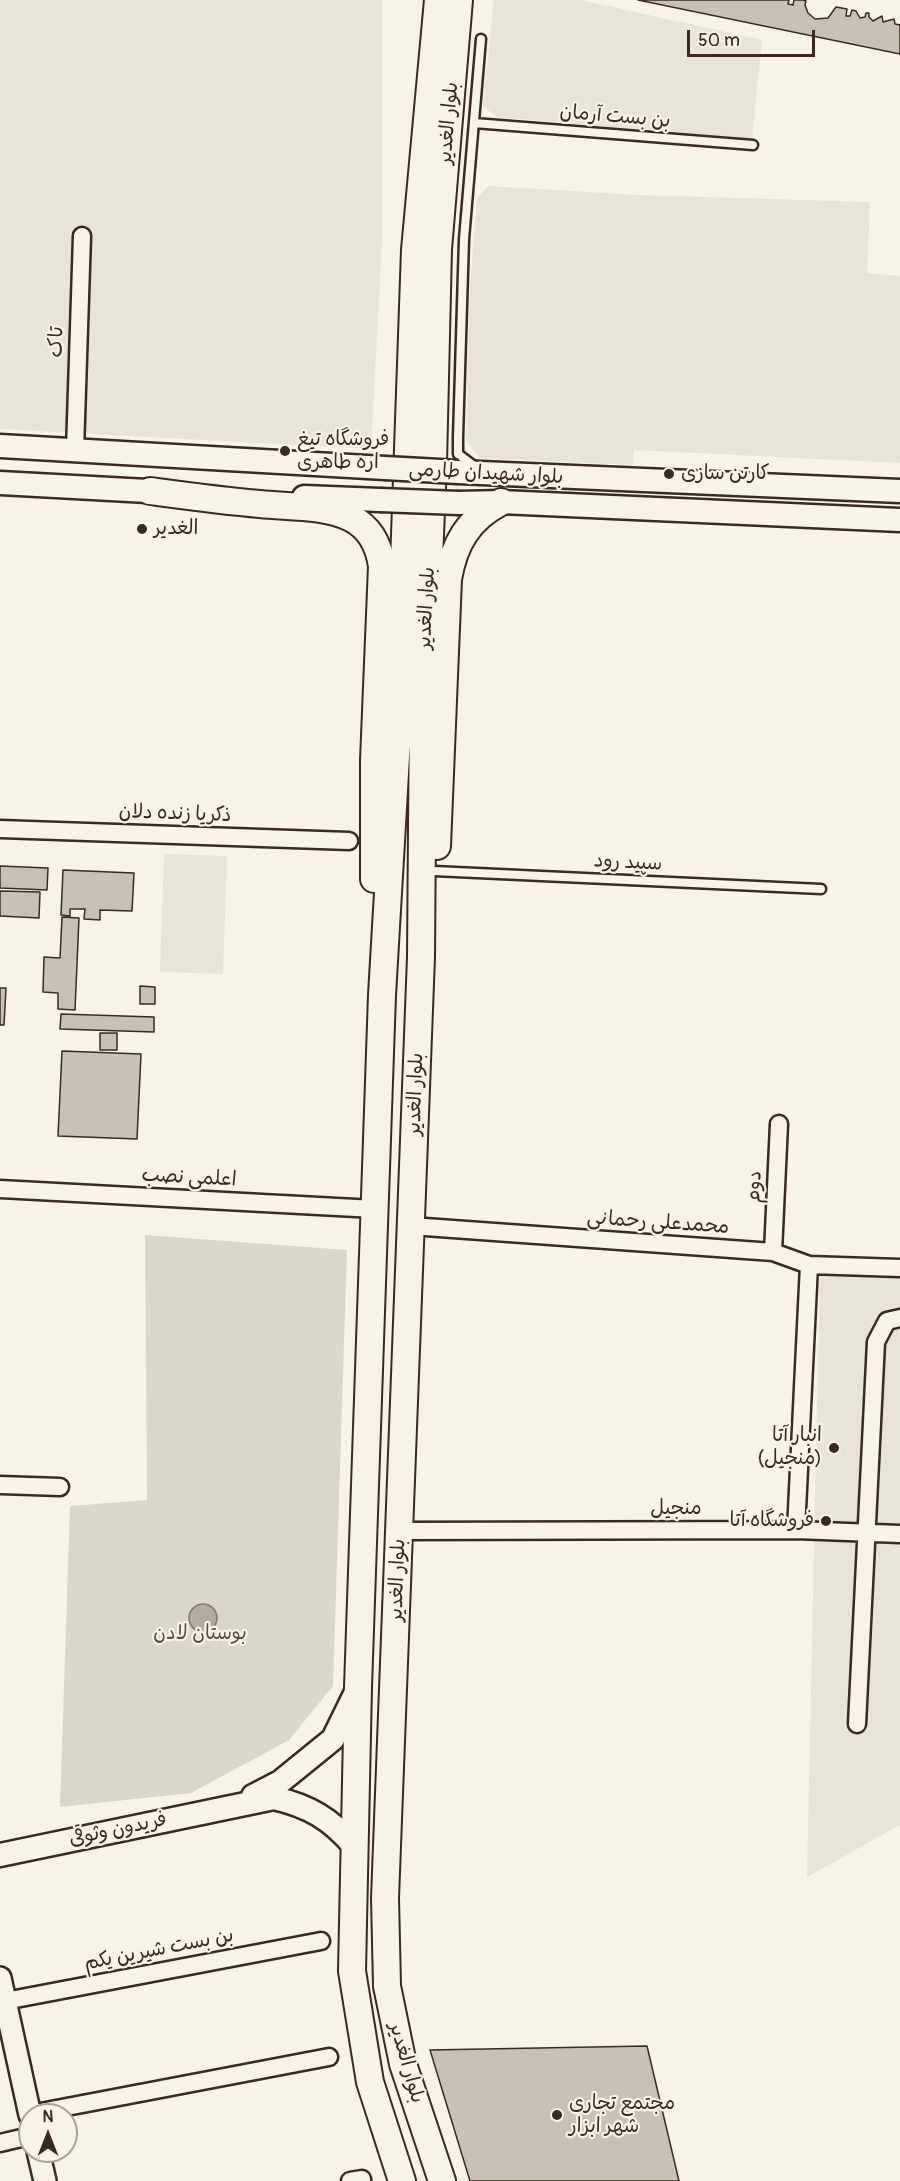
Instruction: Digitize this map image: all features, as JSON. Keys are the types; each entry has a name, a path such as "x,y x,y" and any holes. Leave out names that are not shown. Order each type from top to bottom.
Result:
{"main road":[{"name":"بلوار الغدیر","path":"402,2181 370,2082 352,1971 354,1846 382,995 399,705 415,250 438,0"},
{"name":"بلوار الغدیر","path":"442,2181 403,2064 387,1986 386,1898 421,957 423,700 433,464 438,249 459,0"},
{"name":"بلوار شهیدان طارمی","path":"0,446 491,475 900,491"},
{"name":"بلوار شهیدان طارمی","path":"0,483 150,491 459,503 501,502 900,520"},
{"path":"150,491 212,500 324,510 352,518 369,533 379,546 382,566 374,760 373,863 382,995"},
{"path":"421,957 439,823 448,579 452,555 460,538 472,522 501,502"},
{"path":"236,1804 280,1782 333,1739 358,1687"},
{"path":"236,1804 274,1798 300,1804 325,1816 354,1846"},
{"name":"فریدون وثوقی","path":"0,1856 236,1804"},
{"path":"387,2133 388,2181"}],"street":[{"name":"تاک","path":"75,450 81,236"},
{"name":"ذکریا زنده دلان","path":"0,829 349,841"},
{"name":"دوم","path":"773,1252 779,1124"},
{"name":"اعلمی نصب","path":"0,1189 375,1209"},
{"name":"محمدعلی رحمانی","path":"411,1226 773,1252 808,1265 900,1268"},
{"path":"796,1530 808,1265"},
{"path":"857,1724 876,1342 887,1321 900,1318"},
{"path":"0,1485 60,1487"},
{"name":"منجیل","path":"399,1531 796,1530 900,1534"},
{"name":"بن بست شیرین یکم","path":"5,2001 321,1941"},
{"path":"0,1978 28,2103"},
{"path":"78,2105 329,2057"},
{"path":"0,2143 18,2139"},
{"path":"41,2163 45,2181"}],"lane":[{"path":"481,39 464,239 458,454 466,462 491,475"},
{"name":"بن بست آرمان","path":"474,123 753,146"},
{"name":"سپید رود","path":"434,871 821,889"}],"shaded area":[{"path":"0,0 382,0 382,241 371,449 0,429"},
{"path":"494,0 581,0 762,40 752,139 497,117 483,106"},
{"path":"488,186 638,195 870,202 867,273 900,276 900,463 634,450 633,465 480,458 466,441 470,287 477,199"},
{"path":"164,854 227,856 223,974 160,972"},
{"path":"820,1266 900,1268 900,1825 807,1877"},
{"path":"203,1604 213,1608 217,1618 213,1628 203,1632 193,1628 189,1618 193,1608"}],"green space":[{"name":"بوستان لادن","path":"145,1235 347,1250 333,1686 289,1740 191,1793 60,1807 70,1506 147,1500"}],"building":[{"path":"638,0 789,0 788,4 793,5 794,0 803,0 806,1 808,13 815,19 828,18 836,7 847,9 846,16 850,16 852,10 856,11 860,18 869,13 873,21 882,16 883,22 894,19 895,24 900,25 900,54"},
{"path":"0,866 48,868 47,890 0,888"},
{"path":"63,870 134,873 132,911 100,910 100,920 84,919 85,909 70,909 70,916 61,915"},
{"path":"0,891 40,892 39,918 0,916"},
{"path":"62,917 79,918 75,1010 58,1009 58,993 43,992 44,957 60,958"},
{"path":"140,986 155,987 155,1004 140,1004"},
{"path":"0,988 6,988 4,1025 0,1025"},
{"path":"61,1014 154,1017 154,1032 60,1029"},
{"path":"100,1033 117,1033 117,1050 100,1050"},
{"path":"62,1051 141,1054 137,1139 58,1136"},
{"name":"مجتمع تجاری شهر ابزار","path":"647,2046 679,2181 470,2181 430,2050"}],"place":[{"name":"فروشگاه تیغ اره طاهری","path":"285,451"},
{"name":"کارتن سازی","path":"669,474"},
{"name":"الغدیر","path":"142,529"},
{"name":"انبار آتا (منجیل)","path":"834,1448"},
{"name":"فروشگاه آتا","path":"826,1521"},
{"name":"مجتمع تجاری شهر ابزار","path":"557,2115"}]}
